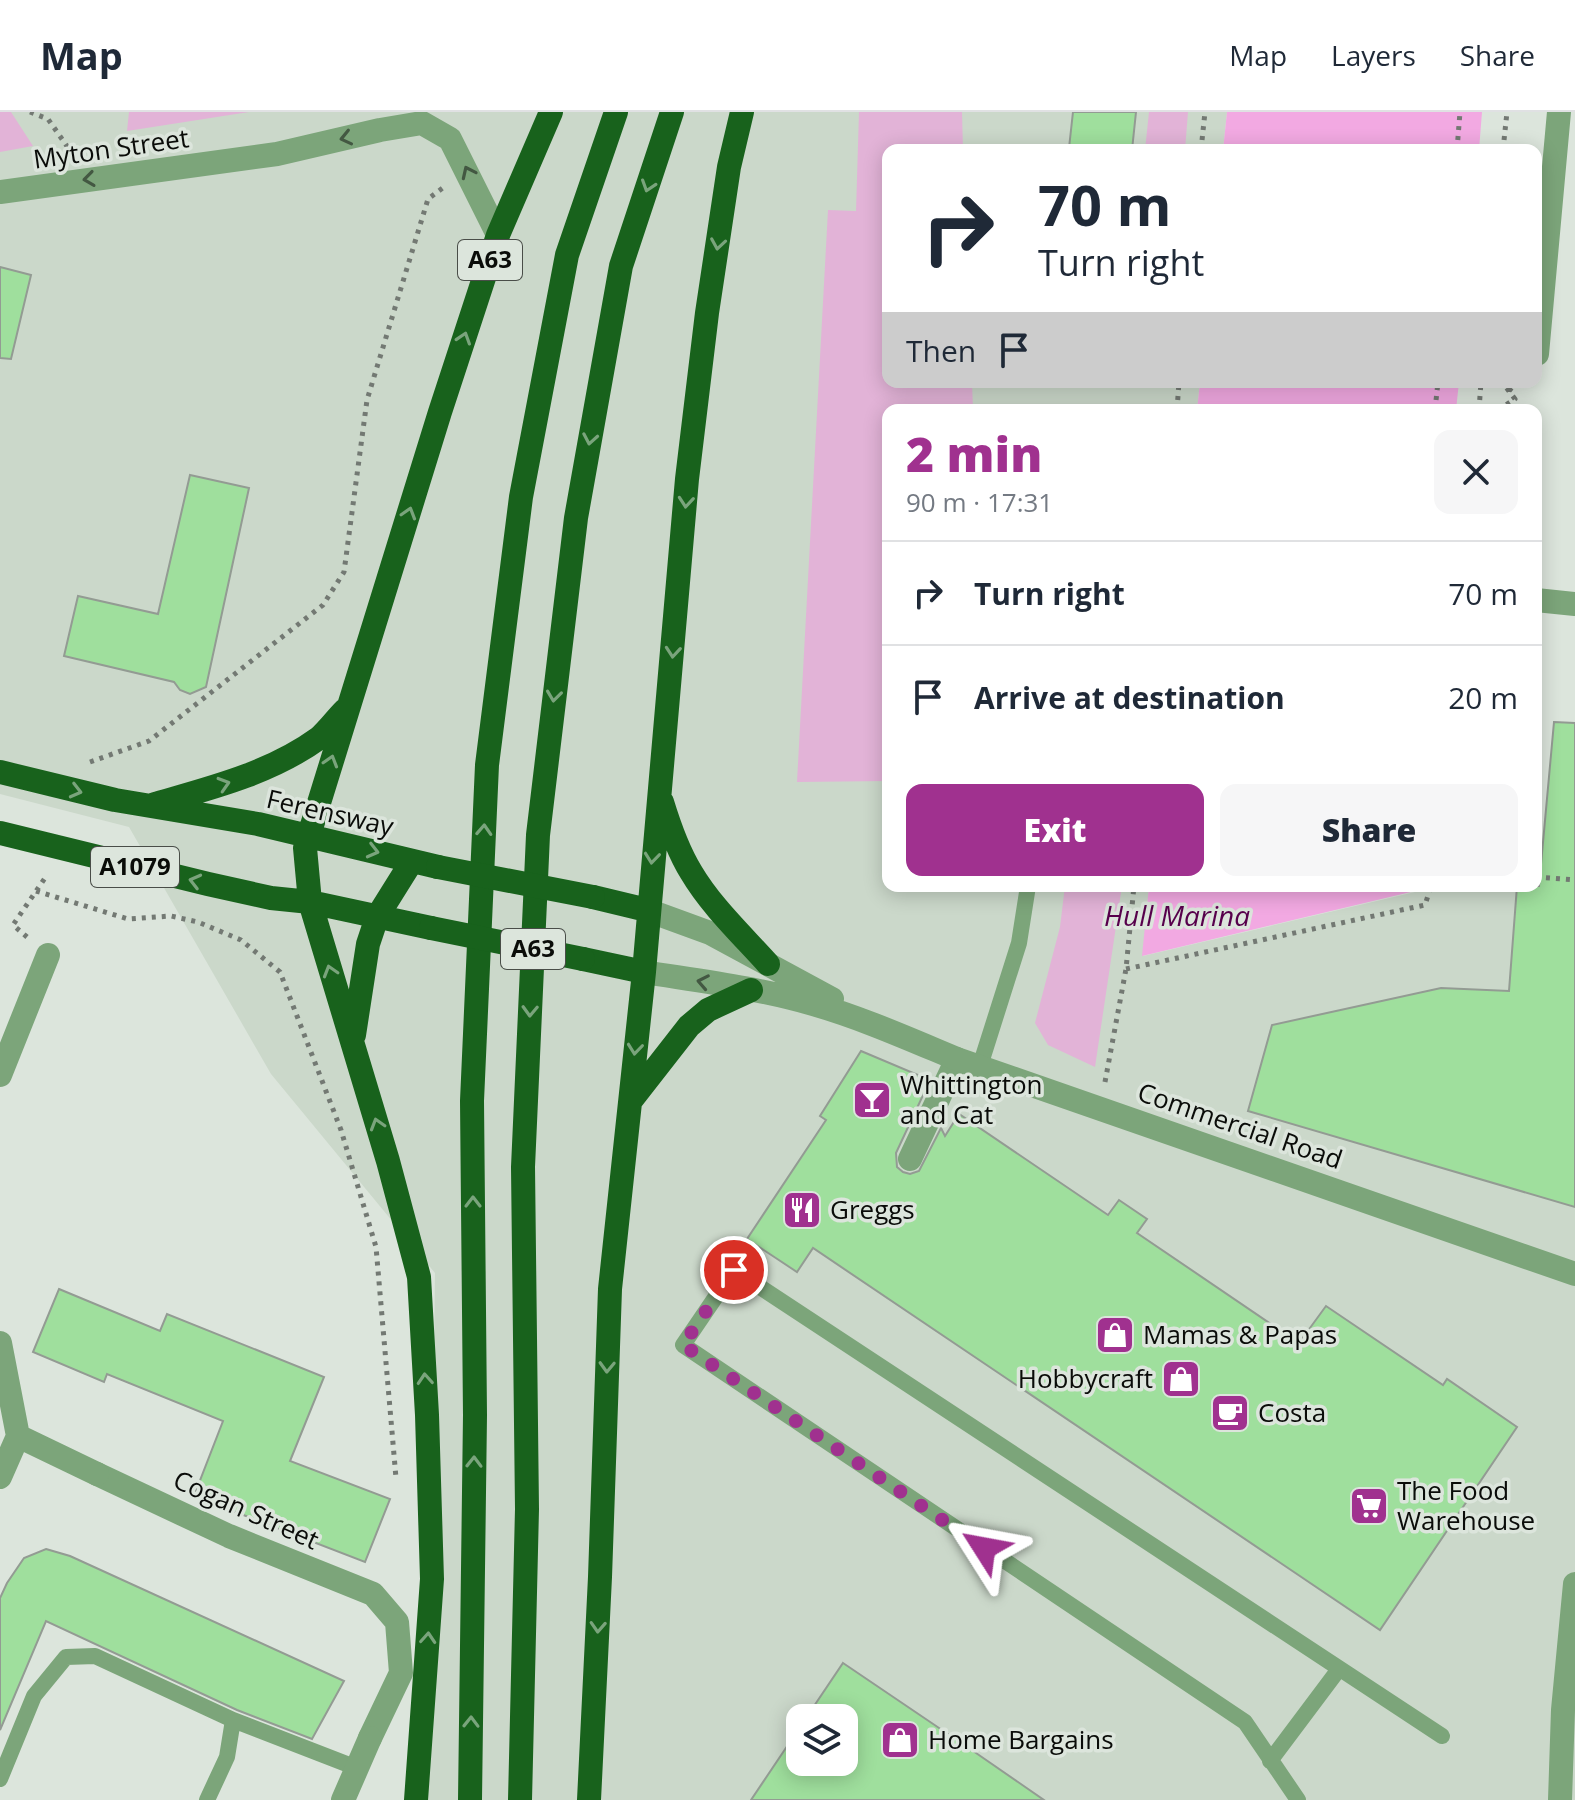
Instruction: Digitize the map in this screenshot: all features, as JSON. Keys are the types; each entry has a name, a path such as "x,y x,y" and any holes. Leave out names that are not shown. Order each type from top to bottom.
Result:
{"highway":[{"name":"A63","path":"349,706 498,235 551,112"},
{"name":"A63","path":"470,1800 475,1415 472,1101 487,765 521,497 567,255 616,112"},
{"name":"A63","path":"520,1800 527,1509 523,1167 538,835 576,518 621,266 672,112"},
{"path":"589,1800 610,1289 644,972 687,479 707,313 729,167 742,112"},
{"path":"149,806 235,781 290,754 320,737 349,706"},
{"path":"349,706 305,848 310,902 388,1161 419,1277 432,1579 416,1800"},
{"name":"Ferensway","path":"0,772 149,806 258,824 438,867 647,910"},
{"path":"659,792 690,872 768,964"},
{"name":"A1079","path":"0,833 271,898 310,902 644,972"},
{"path":"352,1045 368,944 377,917 412,861"},
{"path":"630,1101 689,1026 708,1010 751,990"}],"street":[{"path":"1542,318 1564,162 1559,112"},
{"name":"Myton Street","path":"0,192 277,154 424,118 450,139 498,235"},
{"path":"1542,601 1575,604"},
{"name":"Commercial Road","path":"647,910 710,933 887,1030"},
{"path":"0,1075 48,955"},
{"name":"Commercial Road","path":"644,972 812,1004 957,1059 1575,1274"},
{"path":"910,1159 957,1059"},
{"path":"0,1343 18,1436 0,1477"},
{"name":"Cogan Street","path":"18,1436 229,1536 373,1594 397,1622 401,1673 357,1768"},
{"path":"1560,1800 1563,1710 1575,1584"},
{"path":"343,1800 357,1768"}],"lane":[{"path":"980,1066 1019,943 1027,892"},
{"path":"1298,1800 1245,1722 683,1345 734,1270 1442,1736"},
{"path":"0,1779 34,1696 66,1657 95,1656 233,1720 357,1768"},
{"path":"1270,1761 1339,1669"},
{"path":"207,1800 227,1757 233,1720"}],"path":[{"path":"30,112 48,119 91,179"},
{"path":"1202,144 1205,112"},
{"path":"1457,144 1460,112"},
{"path":"1504,144 1507,112"},
{"path":"78,791 87,764 149,741 323,605 344,572 367,400 428,199 467,171"},
{"path":"1507,388 1515,399 1512,404"},
{"path":"48,955 13,925 49,873 59,849"},
{"path":"1542,877 1575,880"},
{"path":"36,891 128,919 171,916 198,922 241,940 280,972 341,1130 376,1247 396,1481"},
{"path":"1112,1046 1126,969 1133,892"},
{"path":"1126,969 1425,905 1429,892"}],"shaded area":[{"path":"0,112 1227,112 1224,144 882,144 882,388 1199,388 1198,404 882,404 882,892 1148,892 1143,956 1415,892 1542,892 1542,869 1575,872 1575,1800 420,1800 430,1681 435,1273 271,1074 129,827 0,794"},
{"path":"0,112 11,112 33,146 0,152"},
{"path":"129,112 249,112 127,131"},
{"path":"859,112 962,112 963,144 882,144 882,388 972,388 973,404 882,404 882,781 797,782 828,210 856,211"},
{"path":"1149,112 1188,112 1185,144 1146,144"},
{"path":"1064,892 1121,892 1095,1067 1048,1045 1035,1023 1060,927"}],"water":[{"path":"1227,112 1482,112 1479,144 1224,144"},
{"path":"1199,388 1458,388 1457,404 1198,404"},
{"name":"Hull Marina","path":"1148,892 1411,892 1142,956"}],"building":[{"path":"1073,112 1136,112 1133,144 1069,144"},
{"path":"0,267 31,275 11,359 0,358"},
{"path":"190,475 249,488 206,687 190,694 180,690 174,682 64,656 78,596 158,614"},
{"path":"1554,722 1575,723 1575,1207 1248,1111 1272,1025 1441,988 1509,991 1517,892 1542,892 1542,853"},
{"path":"861,1051 918,1075 925,1091 896,1153 897,1167 903,1172 910,1174 919,1171 941,1128 945,1136 959,1114 1108,1215 1119,1200 1147,1219 1137,1233 1299,1343 1326,1306 1443,1385 1447,1379 1517,1427 1380,1630 813,1248 797,1272 747,1239 826,1120 820,1116"},
{"path":"59,1289 160,1331 167,1314 324,1377 290,1461 390,1499 365,1562 194,1496 223,1421 107,1374 104,1382 33,1352"},
{"path":"46,1549 70,1556 344,1681 312,1739 237,1710 46,1621 0,1730 0,1598 24,1558"},
{"name":"Home Bargains","path":"843,1663 1044,1800 751,1800 786,1748 786,1776 858,1776 858,1704 815,1704"}],"place":[{"name":"Whittington and Cat","path":"872,1100"},
{"name":"Greggs","path":"802,1210"},
{"name":"Mamas & Papas","path":"1115,1335"},
{"name":"Hobbycraft","path":"1181,1379"},
{"name":"Costa","path":"1230,1413"},
{"name":"The Food Warehouse","path":"1369,1506"},
{"name":"Home Bargains","path":"900,1740"}],"route":[{"path":"734,1270 683,1345 984,1548"}]}
